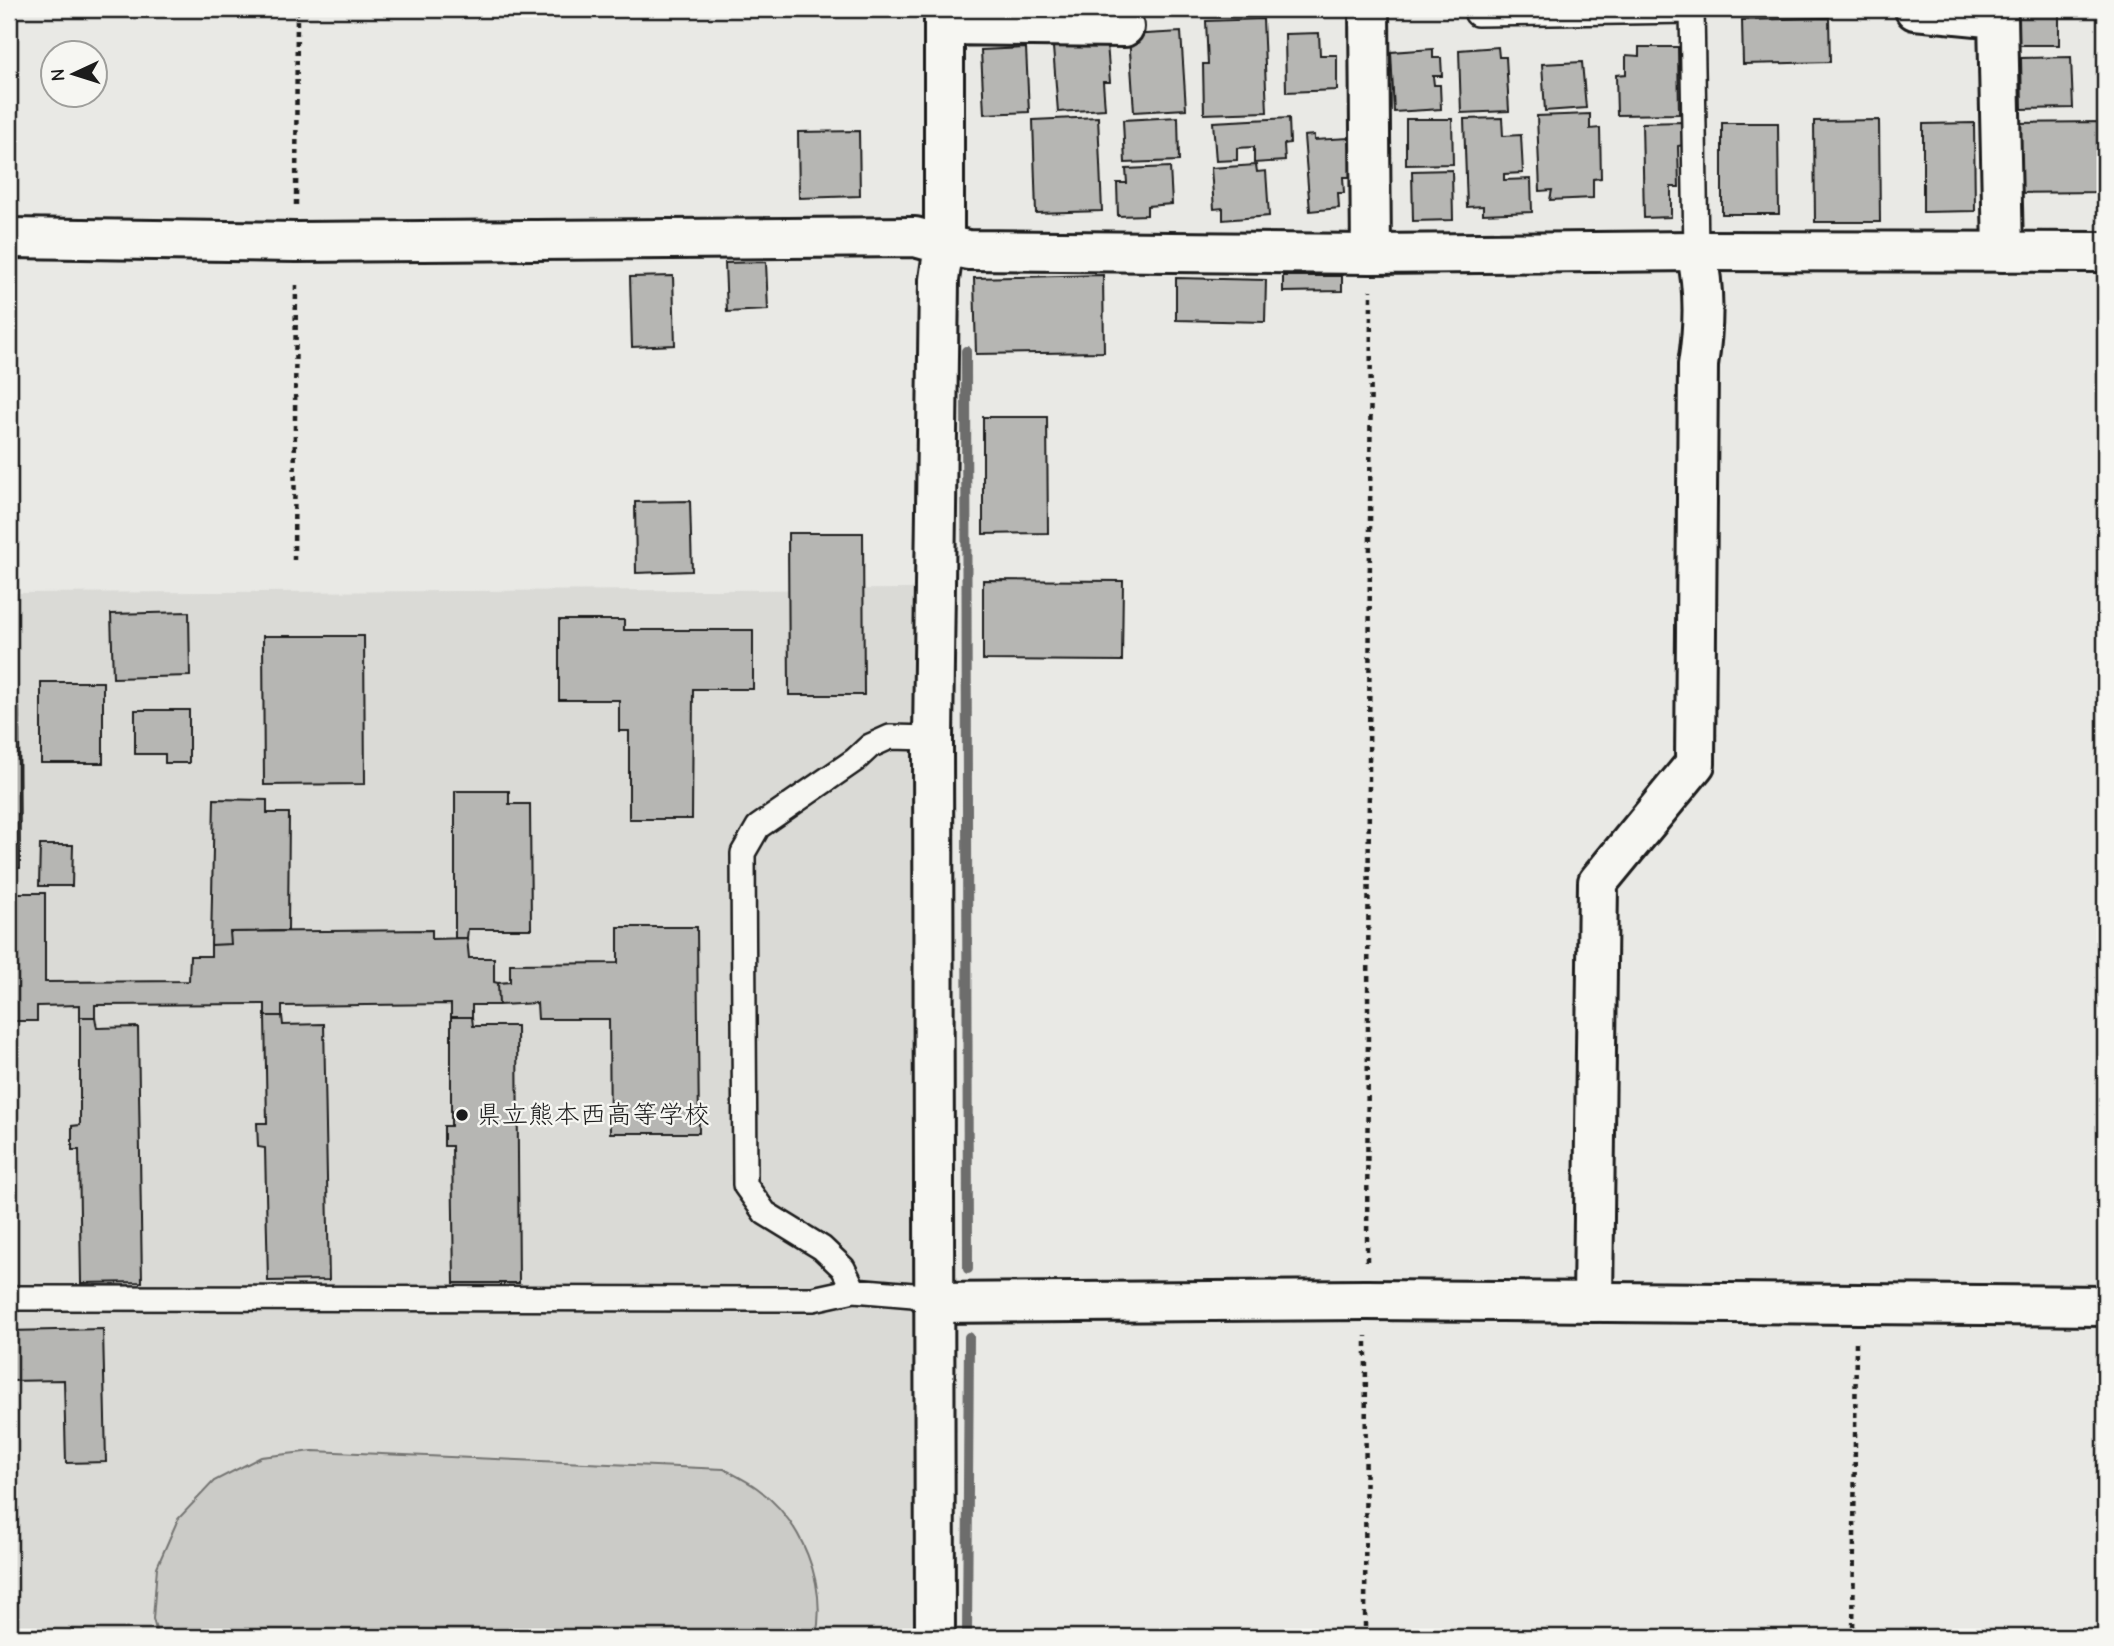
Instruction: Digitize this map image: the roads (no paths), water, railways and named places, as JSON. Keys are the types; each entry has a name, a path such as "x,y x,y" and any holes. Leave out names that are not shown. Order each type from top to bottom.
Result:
{"street":[{"path":"1369,9 1371,254"},
{"path":"1915,10 1998,18 2003,252"},
{"path":"935,1637 933,738 939,279 944,245 944,17 1124,27"},
{"path":"9,238 296,242 915,237 968,250 1371,254 1696,251 2105,252"},
{"path":"1593,1302 1598,882 1695,764 1698,365 1702,341 1703,279 1696,251"},
{"path":"933,1303 1366,1300 2105,1306"}],"lane":[{"path":"1477,13 1692,10 1696,251"},
{"path":"855,1290 843,1268 822,1248 765,1213 746,1185 743,853 758,827 855,760 870,746 890,737 933,738"},
{"path":"9,1298 813,1299 855,1290 913,1295 933,1303"}],"waterway":[{"path":"966,351 968,1269"},
{"path":"967,1637 969,1337"}],"place":[{"name":"県立熊本西高等学校","path":"462,1115"}]}
